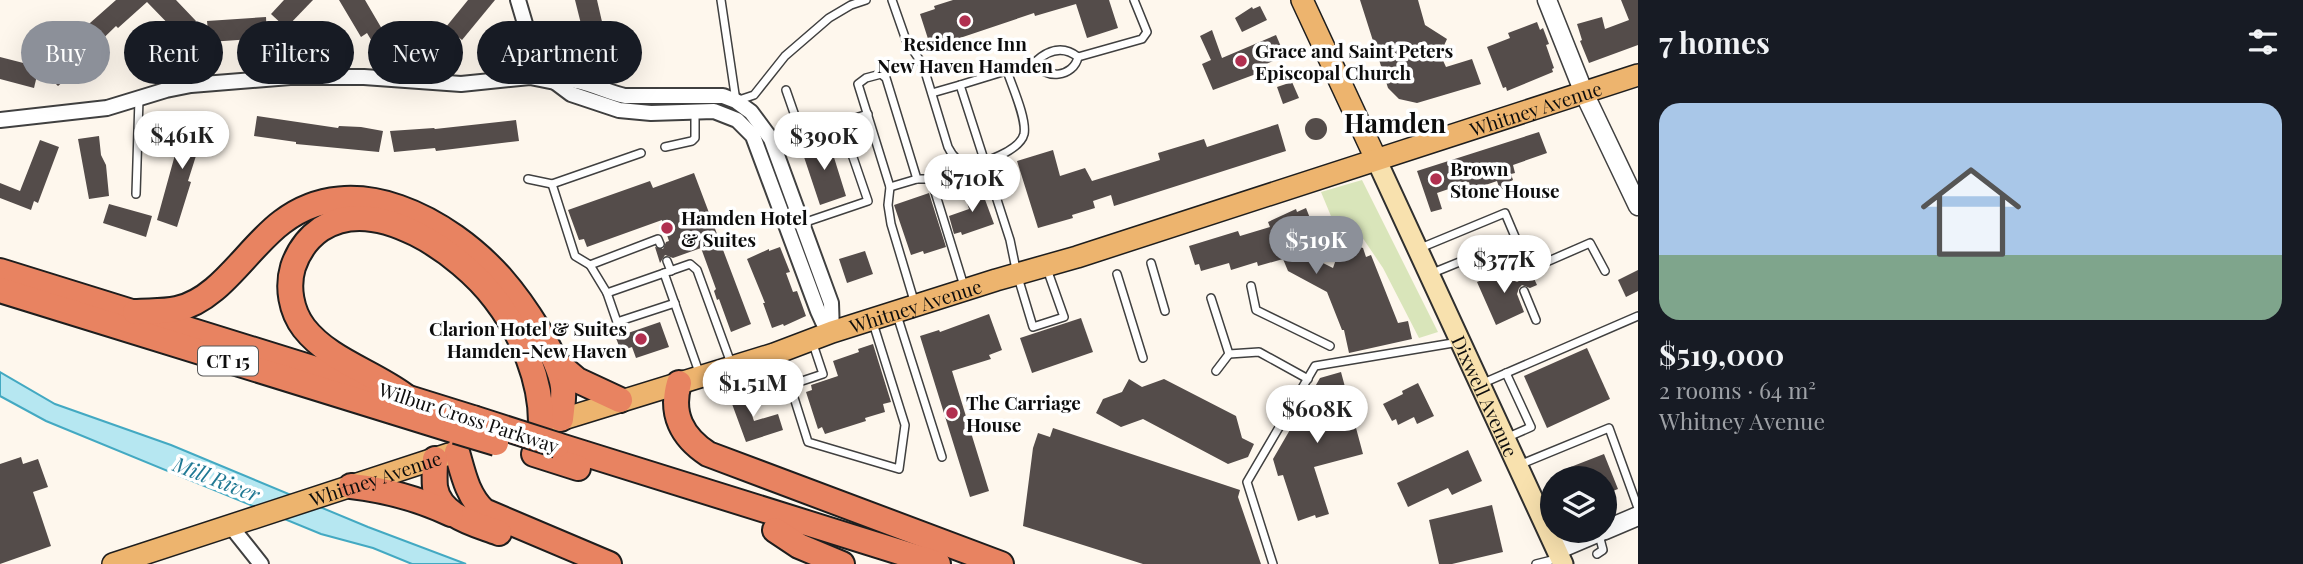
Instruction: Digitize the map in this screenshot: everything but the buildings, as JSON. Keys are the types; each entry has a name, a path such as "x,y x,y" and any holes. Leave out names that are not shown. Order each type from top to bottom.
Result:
{"highway":[{"path":"135,312 174,310 197,301 222,281 280,223 302,209 327,201 365,199 412,213 472,249 513,294 557,363 577,380 620,400"},
{"path":"405,396 378,377 328,350 309,334 296,314 290,282 294,262 308,240 335,222 357,217 406,230 445,251 479,280 518,335 541,405 551,423"},
{"name":"Wilbur Cross Parkway","path":"0,271 405,396 455,440 557,445 937,564"},
{"name":"Wilbur Cross Parkway","path":"0,290 455,440 534,454 886,564"},
{"path":"551,423 563,388 557,363"},
{"path":"690,380 675,397 676,414 690,441 708,454 1001,564"},
{"path":"455,440 438,495 448,510 456,516"},
{"path":"455,440 467,486 484,511 610,564"},
{"path":"351,485 422,502 576,564"},
{"path":"775,530 799,546 842,564"}],"main road":[{"name":"Dixwell Avenue","path":"1302,0 1560,557"},
{"name":"Whitney Avenue","path":"113,564 351,485 455,440 551,423 1638,75"}],"street":[{"path":"518,0 524,21"},
{"path":"1547,0 1584,93 1638,206"},
{"path":"0,120 84,113 191,85 290,77 364,77 461,84 477,82"},
{"path":"558,84 571,94 619,110 651,113 714,111 745,126 770,157 802,224 809,264"},
{"path":"589,84 625,96 723,96 736,101 751,112 766,129 770,157 809,264 831,303 832,332"},
{"path":"730,117 736,101"},
{"path":"1617,525 1638,516"},
{"path":"229,524 261,564"},
{"path":"1560,557 1583,543"}],"lane":[{"path":"721,0 736,101 754,96 785,56 829,18 866,0"},
{"path":"892,0 896,18 906,40 923,65 953,156 970,164 986,161 1014,148 1021,141 1024,124 1007,71"},
{"path":"932,93 1035,62 1058,50 1065,49 1078,57 1142,39 1147,32 1134,0"},
{"path":"1035,62 1043,73 1053,75 1067,72 1077,64 1078,57"},
{"path":"917,179 886,78 881,74 866,78 858,84 890,187 888,205 906,309 942,457"},
{"path":"960,85 1016,259 1017,274 1033,327 1064,317 1045,266"},
{"path":"786,90 802,136"},
{"path":"136,194 139,98"},
{"path":"666,147 695,138 694,111"},
{"path":"802,224 868,201 845,134 836,124 867,114"},
{"path":"528,180 552,184 641,153"},
{"path":"890,187 917,179 931,179 965,290"},
{"path":"552,184 575,256 590,265 607,293 617,321 675,303"},
{"path":"1418,250 1505,213 1525,256 1535,267 1590,243 1605,271"},
{"path":"590,265 658,239 660,244"},
{"path":"1429,275 1516,239"},
{"path":"1518,276 1513,261 1525,256"},
{"path":"667,261 690,380"},
{"path":"1151,263 1166,311"},
{"path":"607,293 690,264 697,270 732,367"},
{"path":"1117,274 1143,358"},
{"path":"1251,286 1256,310 1331,346"},
{"path":"1524,291 1536,320"},
{"path":"1211,298 1229,354"},
{"path":"1480,384 1638,316"},
{"path":"811,340 822,374 790,385 808,442 899,470 905,425 872,319"},
{"path":"1273,564 1247,482 1315,366 1461,341"},
{"path":"1216,371 1229,354 1259,352 1308,379"},
{"path":"1506,373 1531,427 1506,439"},
{"path":"1518,466 1609,428 1638,508"},
{"path":"1601,543 1601,554"},
{"path":"1536,564 1560,557"}],"green space":[{"path":"1362,180 1438,332 1419,338 1383,268 1358,231 1338,233 1321,192"}],"water":[{"name":"Mill River","path":"0,372 55,404 171,445 368,527 466,564 412,564 373,548 321,534 46,421 0,396"}],"place":[{"name":"Residence Inn New Haven Hamden","path":"965,21"},
{"name":"Grace and Saint Peters Episcopal Church","path":"1241,61"},
{"name":"Brown Stone House","path":"1436,179"},
{"name":"Hamden Hotel & Suites","path":"667,228"},
{"name":"Clarion Hotel & Suites Hamden-New Haven","path":"641,339"},
{"name":"The Carriage House","path":"952,413"}],"district":[{"name":"Hamden","path":"1395,122"}]}
